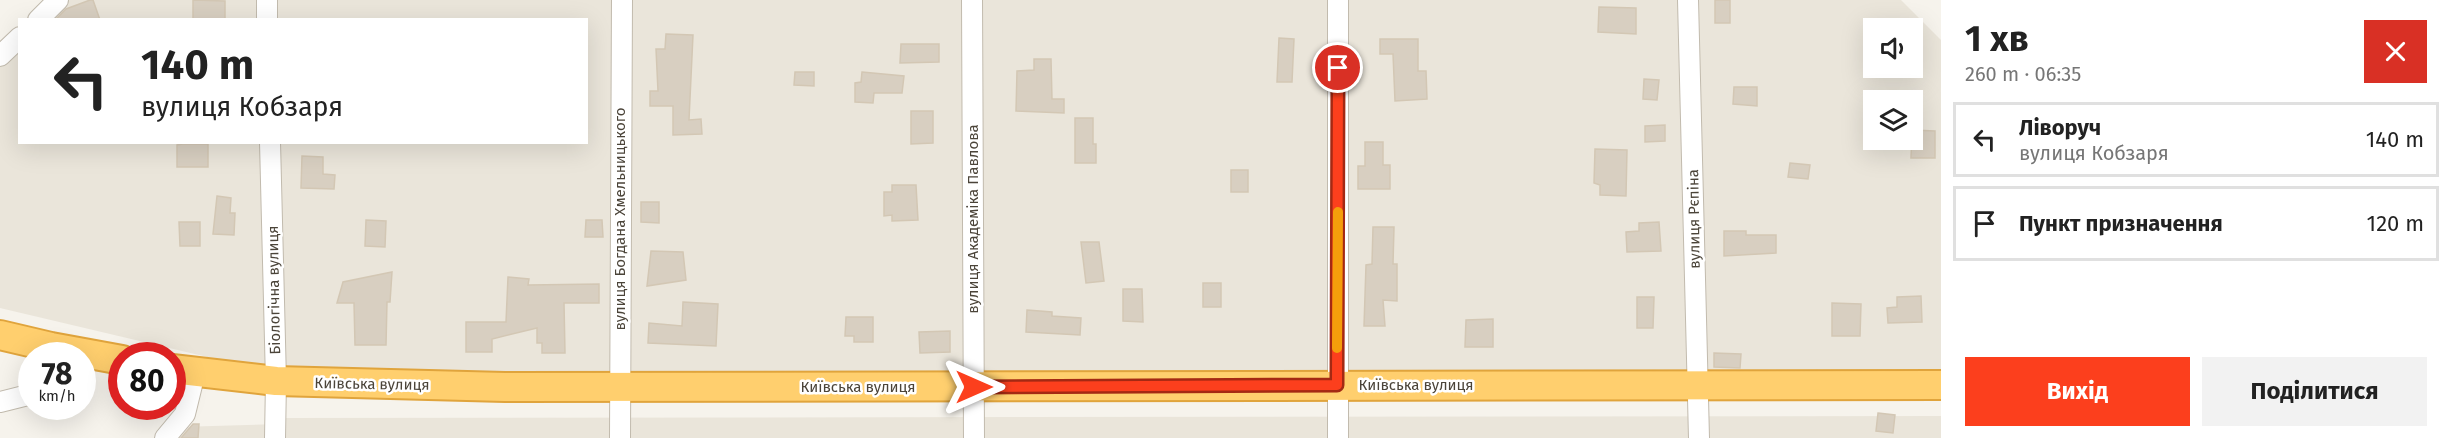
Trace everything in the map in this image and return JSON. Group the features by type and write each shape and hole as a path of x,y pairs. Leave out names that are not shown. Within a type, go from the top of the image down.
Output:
{"highway":[{"path":"0,335 24,342"},
{"name":"Київська вулиця","path":"186,371 276,381 505,387 619,385 974,387 1941,385"}],"street":[{"path":"40,18 58,0"},
{"path":"267,0 267,18"},
{"name":"вулиця Богдана Хмельницького","path":"620,438 622,0"},
{"name":"вулиця Академіка Павлова","path":"972,0 974,438"},
{"path":"1338,0 1338,438"},
{"name":"вулиця Рєпіна","path":"1688,0 1699,438"},
{"path":"0,56 18,40"},
{"name":"Біологічна вулиця","path":"270,144 276,381 275,438"},
{"path":"0,402 18,398"},
{"path":"165,438 180,420"}],"shaded area":[{"path":"56,0 1901,0 1919,18 1863,18 1863,78 1923,78 1923,22 1941,40 1941,373 271,372 186,352 186,342 144,342 0,308 0,50 18,30 18,144 588,144 588,18 32,18"},
{"path":"1941,416 1941,438 171,438 178,427 280,424 280,418"}],"building":[{"path":"93,0 99,18 57,18 66,9"},
{"path":"193,0 225,1 225,18 193,18"},
{"path":"1715,0 1730,0 1730,23 1715,23"},
{"path":"1599,7 1636,8 1636,34 1598,32"},
{"path":"666,34 693,35 689,120 701,119 702,134 673,135 673,106 650,106 650,91 658,91 656,49 665,49"},
{"path":"1279,38 1294,39 1292,82 1277,82"},
{"path":"1380,39 1418,39 1418,71 1426,71 1427,99 1395,101 1393,54 1380,54"},
{"path":"901,44 939,44 939,62 900,63"},
{"path":"1034,59 1051,59 1052,99 1064,99 1064,113 1016,111 1017,71 1034,70"},
{"path":"795,72 814,72 814,86 794,85"},
{"path":"862,72 904,76 902,93 874,93 873,103 855,102 855,83 861,82"},
{"path":"1644,79 1659,80 1657,100 1643,99"},
{"path":"1734,87 1757,87 1757,106 1733,104"},
{"path":"911,111 933,111 933,143 911,144"},
{"path":"1075,118 1093,118 1096,163 1075,163"},
{"path":"1665,125 1665,141 1645,142 1645,126"},
{"path":"1923,130 1935,131 1935,158 1911,158 1911,150 1923,150"},
{"path":"1365,142 1383,142 1383,165 1390,165 1390,189 1358,189 1358,166 1365,166"},
{"path":"208,144 208,167 177,167 177,145"},
{"path":"1595,149 1627,150 1626,196 1600,195 1600,185 1594,183"},
{"path":"302,156 323,157 323,174 335,175 334,189 301,188"},
{"path":"1790,163 1810,165 1808,179 1788,177"},
{"path":"1231,170 1248,170 1248,192 1231,192"},
{"path":"892,185 916,185 918,220 892,221 892,215 884,216 884,192 892,192"},
{"path":"217,196 231,198 230,213 235,213 234,235 213,234"},
{"path":"641,202 659,202 659,223 641,222"},
{"path":"366,220 386,221 385,247 365,246"},
{"path":"586,220 602,220 603,237 585,237"},
{"path":"179,222 200,222 200,246 180,246"},
{"path":"1659,222 1661,251 1627,252 1626,232 1639,231 1639,223"},
{"path":"1373,227 1394,227 1393,264 1397,264 1397,301 1383,300 1385,326 1364,326 1366,265 1372,264"},
{"path":"1724,231 1746,231 1746,235 1776,235 1776,253 1724,256"},
{"path":"1081,242 1099,242 1104,281 1086,283"},
{"path":"651,251 683,252 686,280 647,286"},
{"path":"392,272 390,302 387,302 386,345 355,345 354,303 337,303 343,282"},
{"path":"508,277 529,279 528,285 599,284 599,303 564,303 565,353 542,353 542,343 537,343 537,328 492,339 492,352 466,352 466,322 506,322"},
{"path":"1203,283 1221,283 1221,307 1203,307"},
{"path":"1123,289 1142,289 1143,322 1123,321"},
{"path":"1921,296 1922,322 1888,323 1887,308 1897,307 1897,297"},
{"path":"1637,297 1654,297 1653,328 1637,328"},
{"path":"683,302 718,304 716,346 648,343 649,323 682,326"},
{"path":"1832,303 1861,304 1860,336 1832,336"},
{"path":"1027,310 1052,312 1052,316 1081,318 1080,335 1026,332"},
{"path":"846,317 873,317 873,342 854,342 854,336 845,336"},
{"path":"1493,319 1493,347 1465,347 1466,320"},
{"path":"950,331 950,352 920,353 919,332"},
{"path":"1714,353 1741,354 1740,368 1714,367"},
{"path":"1878,413 1895,415 1893,433 1876,431"},
{"path":"193,424 199,424 198,438 181,438"}],"slow traffic":[{"path":"1337,348 1338,212"}],"route":[{"path":"974,387 1337,385 1338,68"}]}
